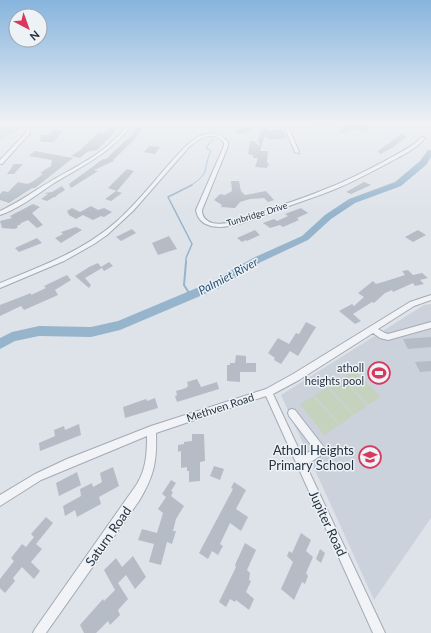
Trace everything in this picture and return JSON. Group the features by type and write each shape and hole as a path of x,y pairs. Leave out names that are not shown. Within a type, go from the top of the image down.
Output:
{"street":[{"path":"0,163 9,154"},
{"path":"0,213 19,204 98,154"},
{"name":"Tunbridge Drive","path":"0,286 41,269 80,249 118,224 182,154"},
{"name":"Tunbridge Drive","path":"223,154 199,210 202,220 217,226 250,218 333,188 400,154"},
{"name":"Methven Road","path":"0,501 52,470 150,430 268,392 296,377 412,304 431,297"},
{"path":"373,329 383,336 388,337 431,325"},
{"name":"Jupiter Road","path":"268,392 379,633"},
{"path":"292,413 320,448 317,453 300,463"},
{"name":"Saturn Road","path":"39,633 147,478 152,458 150,430"}],"shaded area":[{"name":"Atholl Heights Primary School","path":"431,304 431,518 374,600 281,395 424,305"}],"green space":[{"path":"354,370 381,397 368,405 342,378"},
{"path":"341,378 367,406 354,415 328,386"},
{"path":"327,387 353,415 340,425 314,395"},
{"path":"313,396 339,425 324,435 300,404"}],"building":[{"path":"32,154 49,154 73,158 35,188 32,188 9,203 0,200 0,194 3,191 8,192 18,182 27,184 32,182 43,174 40,173 51,166 52,160 29,156"},
{"path":"75,154 85,154 80,158 71,156"},
{"path":"112,154 120,154 113,160 114,161 94,170 98,171 71,188 69,184 103,159 106,159"},
{"path":"248,154 268,154 267,163 269,163 267,168 255,167 258,158 253,158 253,155"},
{"path":"14,164 23,164 14,174 7,174"},
{"path":"127,169 134,171 117,191 108,188"},
{"path":"231,181 239,181 241,191 245,195 266,191 274,200 268,202 264,198 250,199 240,202 235,208 221,207 222,205 214,200 220,194 225,195 232,191"},
{"path":"364,182 371,185 351,194 346,192"},
{"path":"62,186 65,190 56,197 47,201 41,199 48,194 44,193 52,192"},
{"path":"116,191 122,193 111,201 105,199"},
{"path":"33,204 40,207 32,213 43,225 37,228 28,220 21,223 14,229 2,228 0,221 12,218 10,216"},
{"path":"91,206 98,210 104,208 112,212 104,217 101,216 93,220 83,215 76,219 69,215 67,211 72,208 80,212"},
{"path":"301,208 308,213 297,218 299,220 283,227 280,225 270,228 263,223 274,219 277,221 288,216 285,214"},
{"path":"76,227 82,230 61,243 55,238 63,234 61,232"},
{"path":"132,229 136,233 121,241 116,237"},
{"path":"255,230 260,235 242,242 237,238"},
{"path":"418,230 426,235 413,242 405,237"},
{"path":"169,236 177,249 158,255 152,243"},
{"path":"37,238 42,243 19,252 15,248"},
{"path":"109,262 113,266 104,271 102,268 85,278 91,285 89,288 75,276 98,263 101,267"},
{"path":"408,270 413,275 422,273 428,278 420,280 424,284 415,286 413,283 393,292 392,290 385,293 374,303 372,302 353,314 361,321 355,324 339,311 352,304 354,306 364,297 358,293 373,281 376,284 383,282 405,275 402,271"},
{"path":"67,275 71,280 55,290 58,295 24,310 21,306 0,316 0,305 31,293 31,295 46,288 44,286"},
{"path":"306,322 316,327 298,356 290,351 281,364 274,360 275,358 268,353 278,338 289,344 296,333 299,334"},
{"path":"431,337 431,347 408,349 403,339"},
{"path":"236,355 246,356 246,363 256,363 256,372 240,372 240,382 227,381 227,365 230,365 230,363 235,363"},
{"path":"431,361 431,371 420,372 415,362"},
{"path":"197,379 201,387 217,382 219,389 177,402 175,396 177,395 176,391 186,388 188,386 187,382"},
{"path":"155,398 158,408 125,418 123,407 146,399 147,401"},
{"path":"79,424 81,435 40,451 39,443 55,436 54,430 64,426 65,430"},
{"path":"192,434 204,434 205,461 200,462 200,481 189,482 189,471 187,471 187,467 181,468 181,451 178,452 178,445 184,444 184,442 192,441"},
{"path":"214,466 224,469 220,480 210,476"},
{"path":"113,467 119,486 99,497 101,504 77,517 75,510 65,516 63,506 81,496 80,489 92,483 93,487 102,482 100,473"},
{"path":"77,472 81,485 59,496 56,483"},
{"path":"171,480 176,483 171,491 173,492 171,496 184,506 176,519 173,531 176,531 172,544 167,542 161,565 149,562 154,544 138,540 142,529 157,533 163,513 158,509 166,497 162,494"},
{"path":"234,482 246,490 236,509 248,517 241,531 230,523 220,544 223,546 218,555 212,551 208,559 199,553 233,489 231,488"},
{"path":"46,517 53,523 36,544 42,549 31,562 40,571 34,579 22,567 13,578 15,581 5,593 0,588 0,579 14,561 11,558 22,544 26,547 34,537 31,534"},
{"path":"301,533 311,540 306,551 313,557 306,573 308,576 305,584 302,582 294,600 281,589 293,562 287,556 289,551 292,553"},
{"path":"245,543 256,550 247,570 250,573 249,580 251,581 246,592 254,599 249,610 236,600 235,602 230,599 226,607 219,602 236,567 235,565"},
{"path":"320,549 325,553 321,563 316,559"},
{"path":"133,556 146,577 135,589 126,575 118,583 128,599 118,610 120,615 110,625 108,621 96,633 84,633 80,625 103,599 104,601 115,590 104,570 116,558 122,567"}],"waterway":[{"path":"190,186 204,174 210,154"},
{"name":"Palmiet River","path":"0,344 12,337 39,331 91,332 120,325 215,285 257,260 305,238 328,217 352,201 398,184 423,163 430,154"},
{"path":"186,262 186,258 192,244 168,197 190,186"},
{"path":"186,262 184,285 191,296"}],"place":[{"name":"atholl heights pool","path":"379,373"},
{"name":"Atholl Heights Primary School","path":"370,457"}]}
